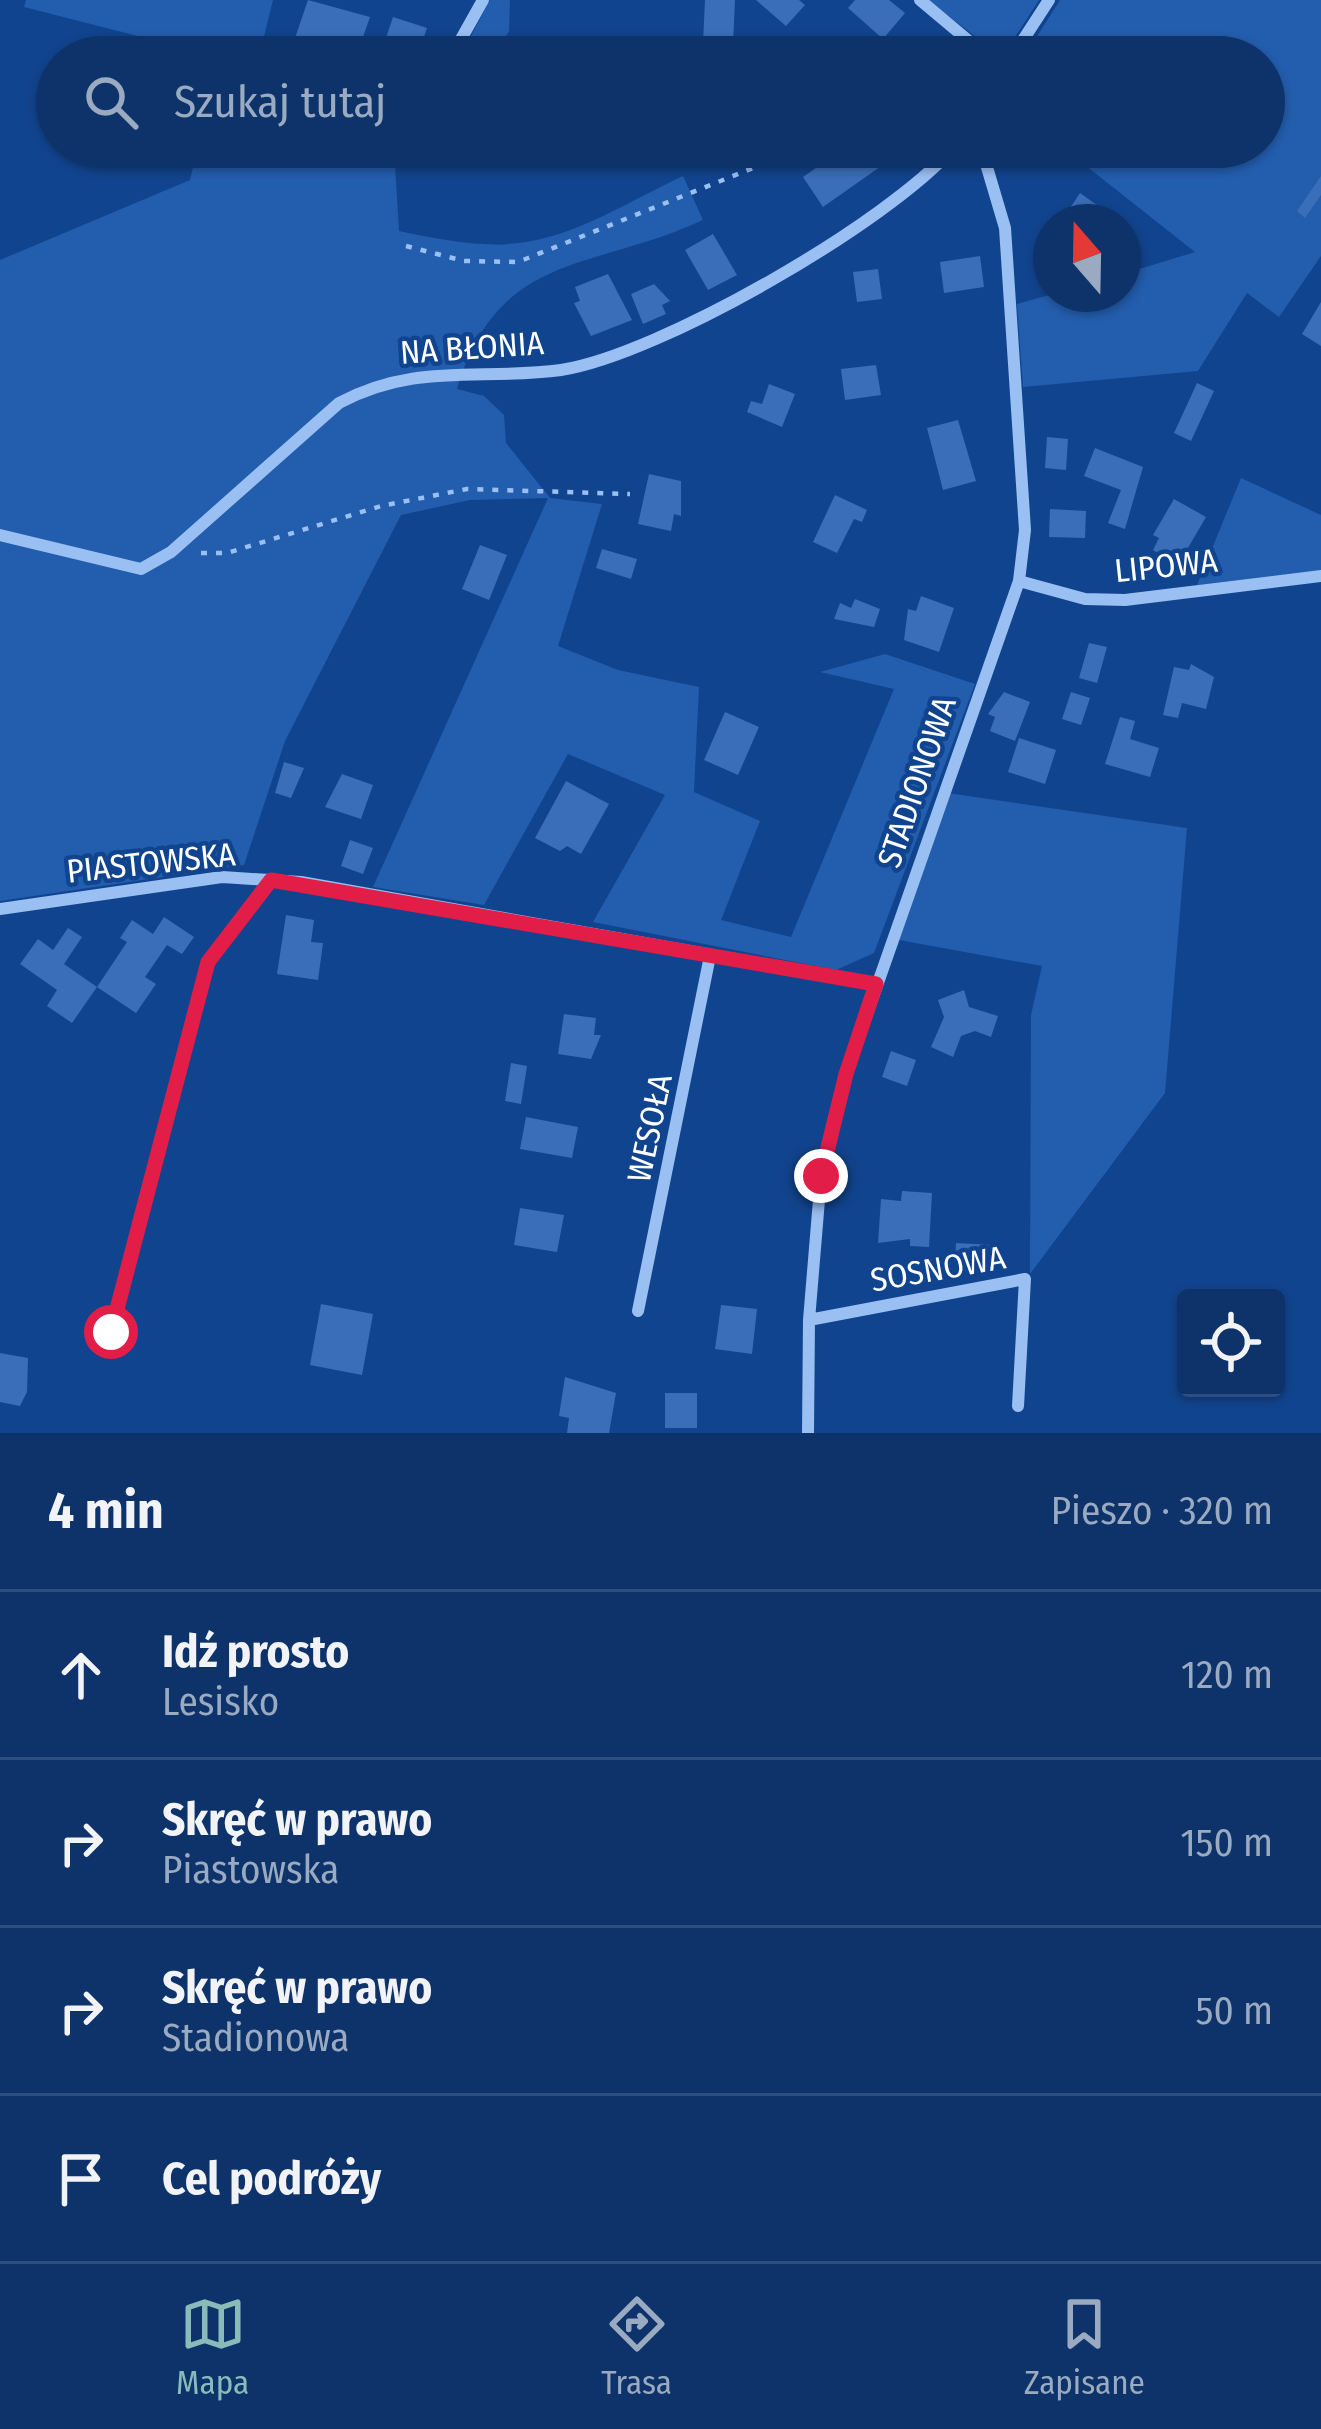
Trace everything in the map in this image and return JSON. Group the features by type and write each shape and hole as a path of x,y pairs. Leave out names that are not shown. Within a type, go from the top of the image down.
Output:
{"street":[{"path":"463,36 483,0"},
{"path":"920,0 963,36"},
{"path":"1026,36 1049,0"},
{"name":"NA BŁONIA","path":"0,535 141,569 172,552 338,403 369,387 398,377 507,375 598,363 805,262 927,168"},
{"name":"STADIONOWA","path":"808,1433 809,1320 821,1176 846,1074 1018,581 1025,530 1005,228 987,168"},
{"name":"LIPOWA","path":"1018,581 1084,599 1125,600 1321,576"},
{"name":"PIASTOWSKA","path":"0,909 222,877 271,880 876,984"},
{"path":"111,1332 208,962 271,880"},
{"name":"WESOŁA","path":"638,1311 710,956"},
{"name":"SOSNOWA","path":"809,1320 1024,1279 1018,1406"}],"path":[{"path":"406,246 464,261 518,262 753,168"},
{"path":"172,552 227,553 381,506 467,489 630,494"}],"shaded area":[{"path":"26,0 273,0 264,36 138,36 24,7"},
{"path":"490,0 510,0 506,36 471,36"},
{"path":"928,0 1039,0 1016,36 975,36"},
{"path":"1060,0 1321,0 1321,256 1279,317 1247,293 1198,371 1023,387 1017,304 1033,300 1033,312 1141,312 1141,268 1195,252 1141,209 1141,204 1134,204 1089,168 1285,168 1285,36 1037,36"},
{"path":"193,168 395,168 399,231 474,244 504,244 561,233 683,176 703,220 554,271 524,288 497,311 475,344 457,389 484,396 504,415 506,443 550,498 602,504 558,646 618,670 699,687 694,792 760,821 721,920 791,937 894,689 820,672 885,654 975,684 874,953 836,970 593,922 665,795 568,754 484,905 373,887 548,498 470,500 401,515 285,741 244,865 0,901 0,260 190,180"},
{"path":"1241,478 1321,515 1321,570 1197,585"},
{"path":"941,792 1187,828 1165,1093 1030,1274 1031,1015 1042,966 899,940"}],"building":[{"path":"308,0 370,17 363,36 296,36"},
{"path":"705,0 735,0 733,36 703,36"},
{"path":"756,0 799,0 805,5 786,26"},
{"path":"855,0 889,0 905,13 886,36 880,36 848,8"},
{"path":"393,17 427,28 424,36 387,36"},
{"path":"816,168 878,168 823,207 803,177"},
{"path":"1321,176 1321,195 1305,218 1297,211"},
{"path":"1080,193 1095,204 1073,204"},
{"path":"713,234 737,275 708,290 685,250"},
{"path":"980,256 984,287 944,293 940,262"},
{"path":"878,269 882,299 857,302 853,272"},
{"path":"608,274 632,320 591,336 574,303 580,301 575,287"},
{"path":"654,284 670,301 662,305 666,314 643,324 631,294"},
{"path":"1321,302 1321,346 1302,334"},
{"path":"876,365 881,395 845,400 841,369"},
{"path":"1197,383 1214,391 1191,441 1174,433"},
{"path":"769,384 795,394 782,427 747,412 751,401 762,404"},
{"path":"958,420 976,481 943,490 927,428"},
{"path":"1047,437 1068,439 1066,470 1045,468"},
{"path":"1095,448 1143,467 1125,529 1108,523 1121,490 1084,476"},
{"path":"649,474 681,481 681,516 674,514 671,531 638,524"},
{"path":"835,495 867,510 862,522 854,519 837,553 813,542"},
{"path":"1174,499 1206,517 1178,565 1153,550 1159,538 1153,535"},
{"path":"1050,509 1086,511 1085,538 1049,537"},
{"path":"480,545 507,555 489,600 462,589"},
{"path":"602,549 637,559 631,579 596,568"},
{"path":"921,596 954,608 939,652 904,640 908,609 916,611"},
{"path":"855,599 880,609 874,627 834,619 840,603 851,608"},
{"path":"1089,643 1107,647 1097,683 1079,678"},
{"path":"1191,664 1214,677 1206,709 1182,703 1178,718 1163,715 1174,667 1189,670"},
{"path":"1004,692 1030,702 1015,741 990,731 995,717 988,714"},
{"path":"1071,692 1090,698 1081,725 1062,719"},
{"path":"725,712 759,727 738,775 704,760"},
{"path":"1120,717 1135,721 1130,739 1159,748 1150,777 1105,764"},
{"path":"1019,738 1056,750 1045,784 1008,772"},
{"path":"284,762 304,768 291,798 275,793"},
{"path":"342,774 373,785 361,819 325,807"},
{"path":"566,781 609,804 581,854 567,846 560,851 535,838"},
{"path":"350,840 373,848 363,874 341,866"},
{"path":"286,915 314,920 311,942 323,943 318,980 277,974"},
{"path":"164,917 194,937 182,954 167,945 145,977 156,984 136,1013 97,987 127,942 120,938 132,920 153,934"},
{"path":"68,928 82,937 64,964 97,987 72,1023 47,1006 57,990 20,964 38,939 53,950"},
{"path":"964,990 969,1007 998,1016 991,1037 975,1031 961,1036 953,1057 931,1047 944,1017 938,1000"},
{"path":"564,1014 596,1018 594,1035 601,1035 591,1059 558,1054"},
{"path":"891,1051 916,1060 907,1086 882,1077"},
{"path":"511,1063 527,1066 521,1104 505,1101"},
{"path":"526,1117 578,1127 572,1158 520,1149"},
{"path":"902,1191 932,1193 929,1247 910,1246 910,1239 878,1243 881,1199 901,1201"},
{"path":"520,1208 564,1215 557,1252 514,1245"},
{"path":"956,1243 993,1245 992,1262 955,1261"},
{"path":"321,1304 373,1314 362,1375 310,1365"},
{"path":"721,1305 757,1309 752,1354 715,1349"},
{"path":"0,1353 28,1358 27,1392 20,1406 0,1402"},
{"path":"565,1377 616,1393 609,1433 567,1433 569,1418 559,1416"},
{"path":"665,1393 697,1393 697,1428 665,1428"}],"route":[{"path":"111,1332 136,1251 208,962 271,880 876,984 846,1074 821,1176"}]}
